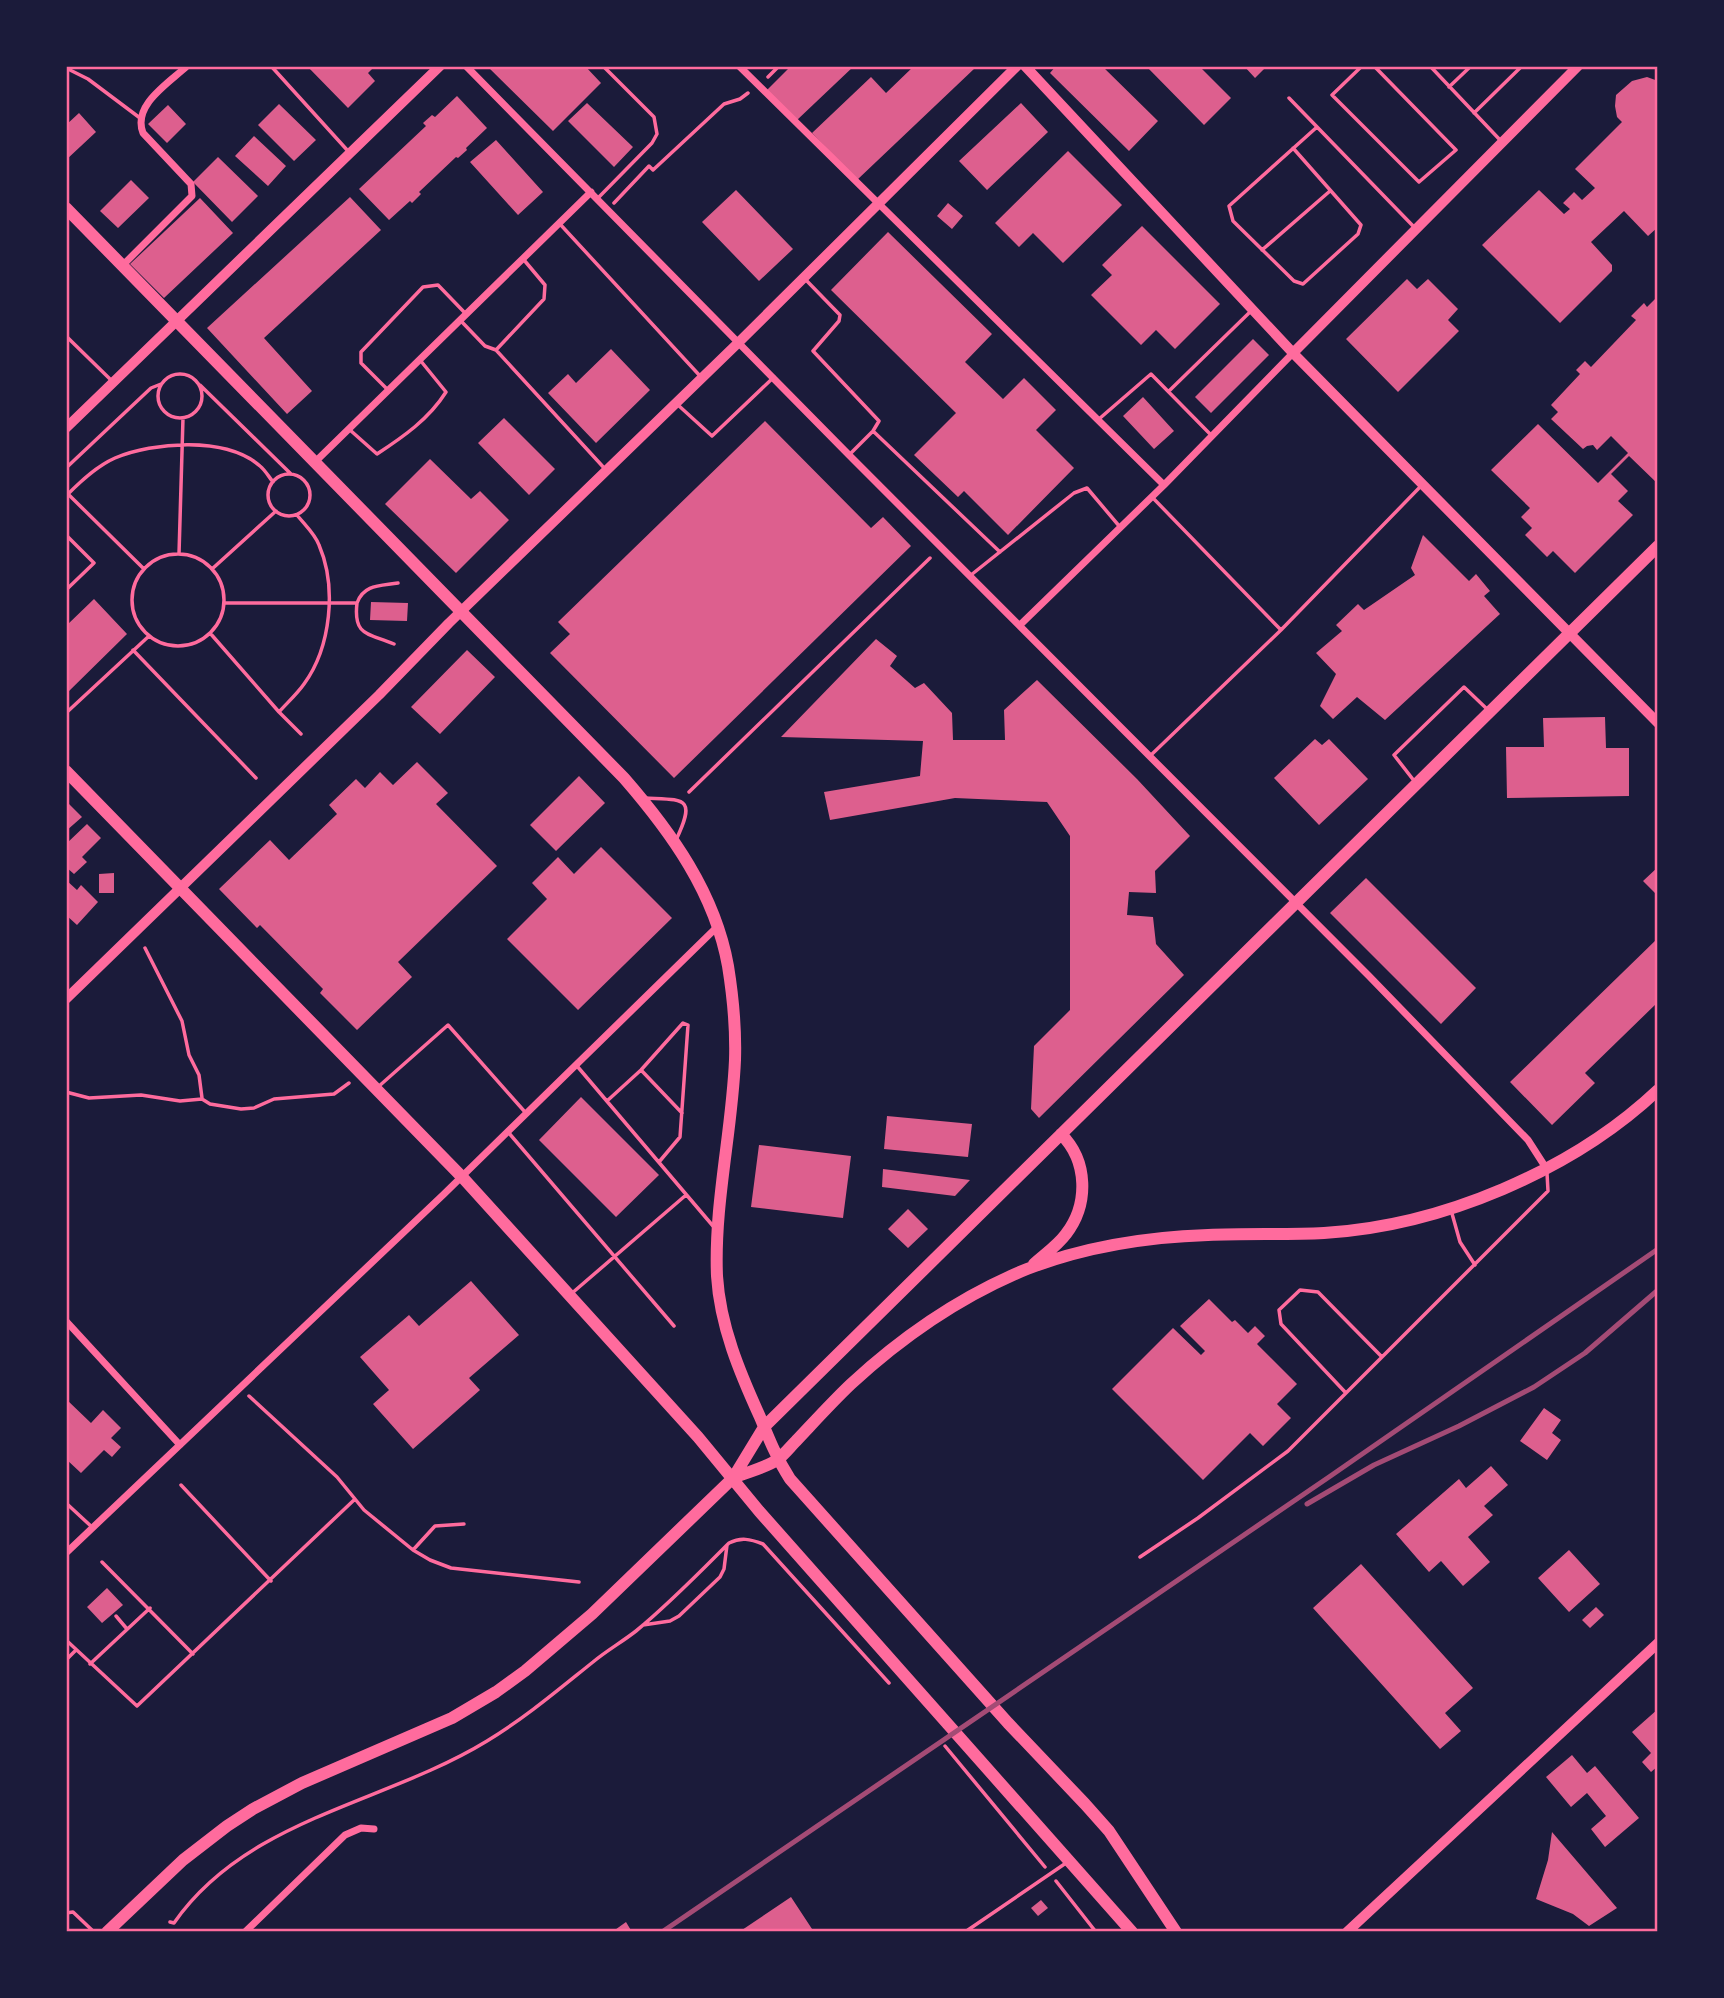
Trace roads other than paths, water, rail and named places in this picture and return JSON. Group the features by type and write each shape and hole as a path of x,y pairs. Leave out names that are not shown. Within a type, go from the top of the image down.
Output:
{"main road":[{"path":"66,208 641,798 675,842 694,873 717,927 728,963 735,1017 735,1062 718,1231 717,1277 723,1317 735,1358 778,1460 799,1489 1008,1723 1109,1831 1176,1931"},
{"path":"110,1931 183,1860 216,1833 253,1809 302,1783 452,1718 515,1678 592,1614 733,1478 764,1427 1657,546"},
{"path":"66,771 462,1177 733,1478 759,1511 1132,1931"},
{"path":"733,1478 778,1460 850,1385 904,1338 958,1303 1028,1269 1081,1252 1146,1239 1354,1230 1405,1221 1450,1209 1546,1168 1593,1140 1657,1090"},
{"path":"1028,1269 1065,1236 1080,1206 1081,1166 1072,1146 1060,1135"}],"street":[{"path":"122,265 192,196 191,184 143,133 141,118 152,99 187,66"},
{"path":"66,428 440,66"},
{"path":"466,66 1296,903 1528,1140 1546,1168"},
{"path":"739,66 1164,485"},
{"path":"66,999 676,404 1017,66"},
{"path":"1025,66 1293,353 1657,723"},
{"path":"1020,625 1164,485 1578,66"},
{"path":"314,463 591,192"},
{"path":"66,1553 462,1177 717,927"},
{"path":"66,1321 180,1445"},
{"path":"1347,1931 1657,1643"},
{"path":"245,1931 345,1835 361,1828 374,1829"}],"lane":[{"path":"271,66 350,153"},
{"path":"598,198 653,143 657,134 654,117 603,66"},
{"path":"1362,66 1332,95 1419,182 1456,150 1374,66"},
{"path":"1430,66 1503,143"},
{"path":"1449,87 1471,66"},
{"path":"1474,113 1522,66"},
{"path":"66,68 88,79 141,118"},
{"path":"1289,98 1416,229"},
{"path":"1293,148 1361,225 1359,234 1303,284 1294,281 1233,220 1229,206 1293,148 1317,127"},
{"path":"1262,250 1330,191"},
{"path":"559,223 702,378"},
{"path":"496,350 544,299 545,285 522,259"},
{"path":"804,277 840,315 839,321 813,351 878,421 873,431 849,455"},
{"path":"388,390 361,363 361,352 423,286 438,285 485,346 496,350 606,471"},
{"path":"1168,392 1252,310"},
{"path":"66,336 114,383"},
{"path":"349,429 377,454 410,433 446,392 420,360"},
{"path":"1098,419 1151,374 1212,436"},
{"path":"676,404 712,436 774,377"},
{"path":"873,431 1000,552"},
{"path":"1150,756 1281,630 1423,485"},
{"path":"971,575 1074,493 1087,488 1120,527"},
{"path":"1152,496 1281,630"},
{"path":"66,535 94,564 66,590"},
{"path":"1416,784 1394,755 1464,687 1489,712"},
{"path":"641,798 676,798 681,801 686,809 685,820 675,842"},
{"path":"607,1101 641,1070 683,1023 688,1025 680,1137 659,1162"},
{"path":"377,1089 448,1025 527,1113"},
{"path":"576,1065 718,1231"},
{"path":"641,1070 682,1113"},
{"path":"508,1132 674,1326"},
{"path":"1140,1557 1288,1451 1548,1191 1550,1183 1546,1168"},
{"path":"570,1295 686,1195"},
{"path":"1450,1209 1460,1242 1475,1265"},
{"path":"1346,1393 1281,1324 1279,1310 1300,1290 1318,1292 1382,1357"},
{"path":"66,1503 93,1528"},
{"path":"965,1931 1070,1860"},
{"path":"66,1913 74,1912 94,1931"}],"railway":[{"path":"662,1932 1658,1249"},
{"path":"1307,1504 1374,1465 1459,1426 1534,1387 1585,1353 1658,1290"}]}
